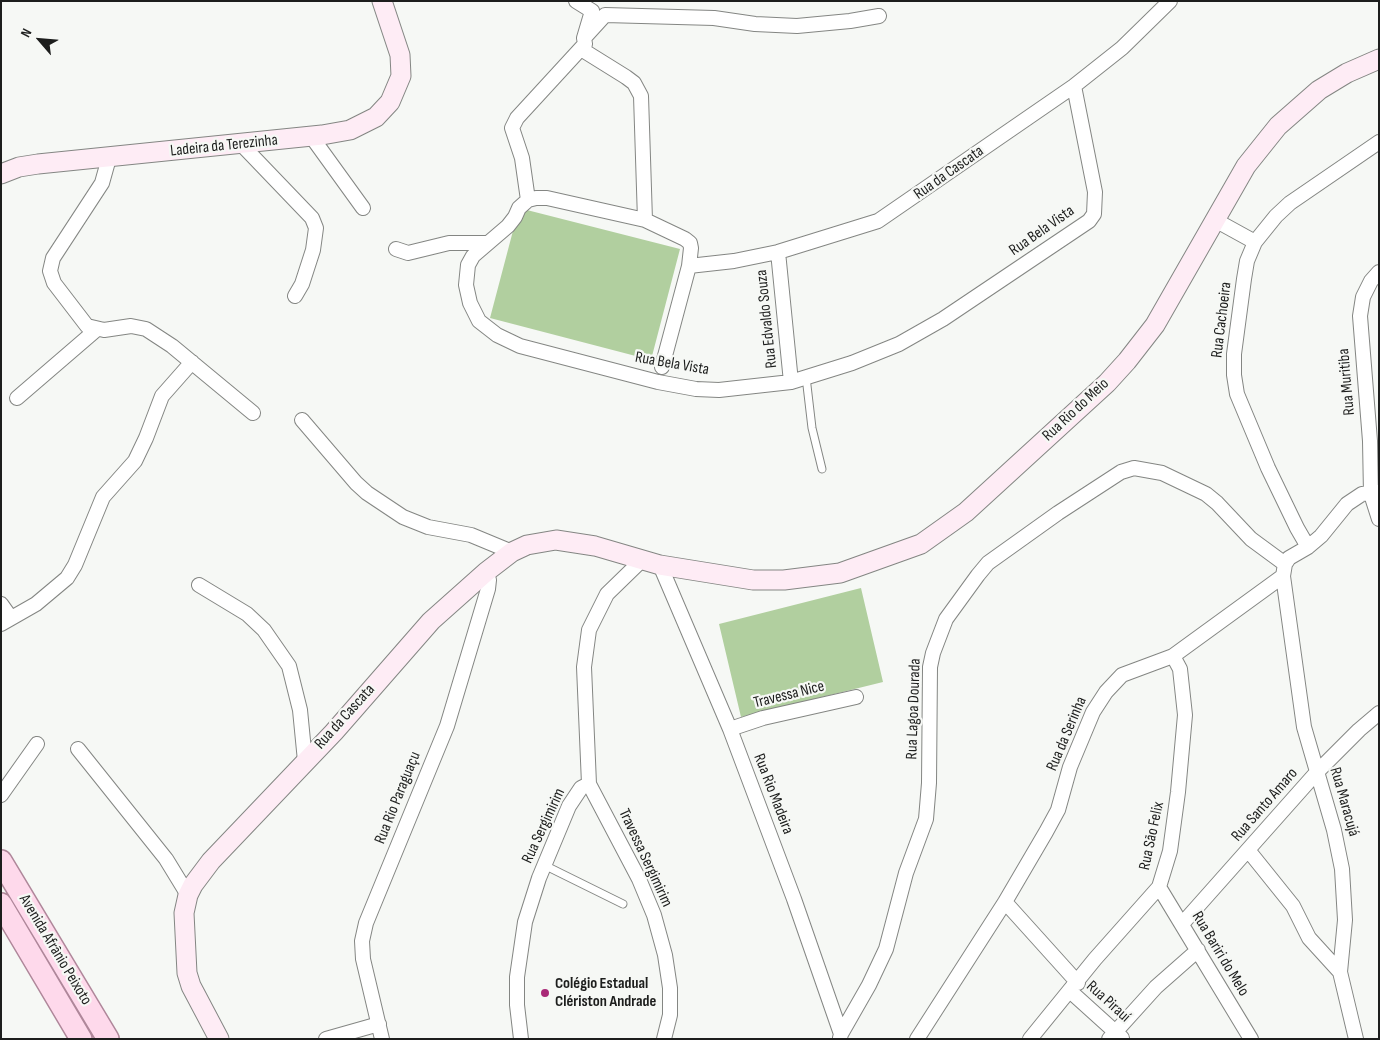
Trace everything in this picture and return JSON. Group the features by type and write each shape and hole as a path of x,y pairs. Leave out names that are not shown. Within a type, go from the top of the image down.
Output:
{"main road":[{"name":"Ladeira da Terezinha","path":"1,174 19,167 241,144 350,130 376,116 390,102 401,76 400,55 382,1"},
{"name":"Rua Rio do Meio","path":"660,565 753,580 784,580 840,572 921,544 966,512 1106,383 1127,361 1155,325 1246,166 1260,146 1298,107 1347,73 1379,59"},
{"name":"Rua da Cascata","path":"219,1039 191,986 187,973 184,923 188,895 212,861 334,732 431,621 486,572 512,552 527,544 556,540 595,546 660,565"},
{"name":"Avenida Afrânio Peixoto","path":"1,861 108,1039"},
{"name":"Avenida Afrânio Peixoto","path":"1,904 81,1039"}],"street":[{"path":"576,1 592,11 583,44"},
{"name":"Rua da Cascata","path":"689,266 734,261 778,252 878,221 1074,86 1122,48 1170,1"},
{"path":"662,367 689,266 690,243 645,220 547,198 528,200 522,158 512,128 514,123 583,44 605,15 714,18 755,24 797,26 850,22 879,16"},
{"path":"583,44 634,83 641,96 645,220"},
{"name":"Rua Bela Vista","path":"528,200 518,208 515,217 508,226 472,256 468,265 466,285 470,303 479,321 497,335 520,346 658,382 696,389 720,390 791,382 852,363 899,344 942,319 1089,220 1094,214 1094,192 1074,86"},
{"path":"311,136 363,208"},
{"name":"Rua Cachoeira","path":"1308,547 1297,528 1244,413 1234,375 1234,354 1247,261 1263,229 1290,203 1379,142"},
{"path":"241,144 312,218 316,228 313,250 302,284 295,296"},
{"path":"109,158 102,183 53,258 50,271 54,284 84,323 96,330 130,326 146,329 160,337 192,362 253,413"},
{"path":"1215,220 1255,242"},
{"path":"396,249 408,254 448,243 486,243"},
{"name":"Rua Edvaldo Souza","path":"778,252 791,382"},
{"name":"Rua Muritiba","path":"1379,272 1371,281 1363,297 1360,316 1370,441 1379,518"},
{"path":"17,398 96,330"},
{"path":"1,604 6,621 42,600 67,578 75,565 103,498 135,461 162,396 192,362"},
{"path":"302,420 356,483 367,493 403,517 428,527 471,535 512,552"},
{"name":"Rua Lagoa Dourada","path":"841,1036 886,949 906,873 926,819 929,792 930,667 938,636 957,602 983,569 1089,492 1121,472 1134,468 1162,473 1206,494 1284,570"},
{"name":"Rua da Serinha","path":"916,1039 1005,902 1058,810 1070,767 1093,712 1106,692 1122,675 1173,656 1284,570 1289,558 1308,547 1321,536 1354,497 1375,493"},
{"name":"Rua Sergimirim","path":"521,1039 517,1005 520,948 532,898 544,865 573,799 581,788 590,784 584,666 589,630 607,594 642,560"},
{"name":"Rua Rio Madeira","path":"660,565 730,729 841,1036"},
{"name":"Rua Maracujá","path":"1284,570 1300,708 1334,830 1342,869 1345,920 1340,972 1356,1039"},
{"name":"Rua Rio Paraguaçu","path":"382,1039 363,959 362,941 366,923 447,726 488,589 489,580 486,572"},
{"path":"199,585 247,614 264,630 289,666 300,710 305,761"},
{"name":"Rua São Felix","path":"1030,1039 1095,959 1159,887 1170,851 1185,715 1180,668 1173,656"},
{"name":"Travessa Nice","path":"730,729 763,718 856,697"},
{"name":"Rua Santo Amaro","path":"1182,924 1317,772 1358,730 1379,714"},
{"path":"1,795 37,744"},
{"path":"78,749 166,858 188,895"},
{"name":"Travessa Sergimirim","path":"590,784 639,879 654,915 665,955 670,988 670,1015 664,1039"},
{"path":"1248,850 1292,906 1312,942 1340,972"},
{"name":"Rua Bariri do Melo","path":"1159,887 1251,1039"},
{"name":"Rua Pirauí","path":"1005,902 1116,1037"},
{"path":"1116,1037 1156,987 1198,950"},
{"path":"326,1039 379,1024"}],"lane":[{"path":"806,377 812,428 822,469"},
{"path":"544,865 623,904"}],"green space":[{"path":"519,208 680,249 651,360 490,318"},
{"path":"861,588 883,682 741,717 719,624"}],"place":[{"name":"Colégio Estadual Clériston Andrade","path":"545,993"}]}
